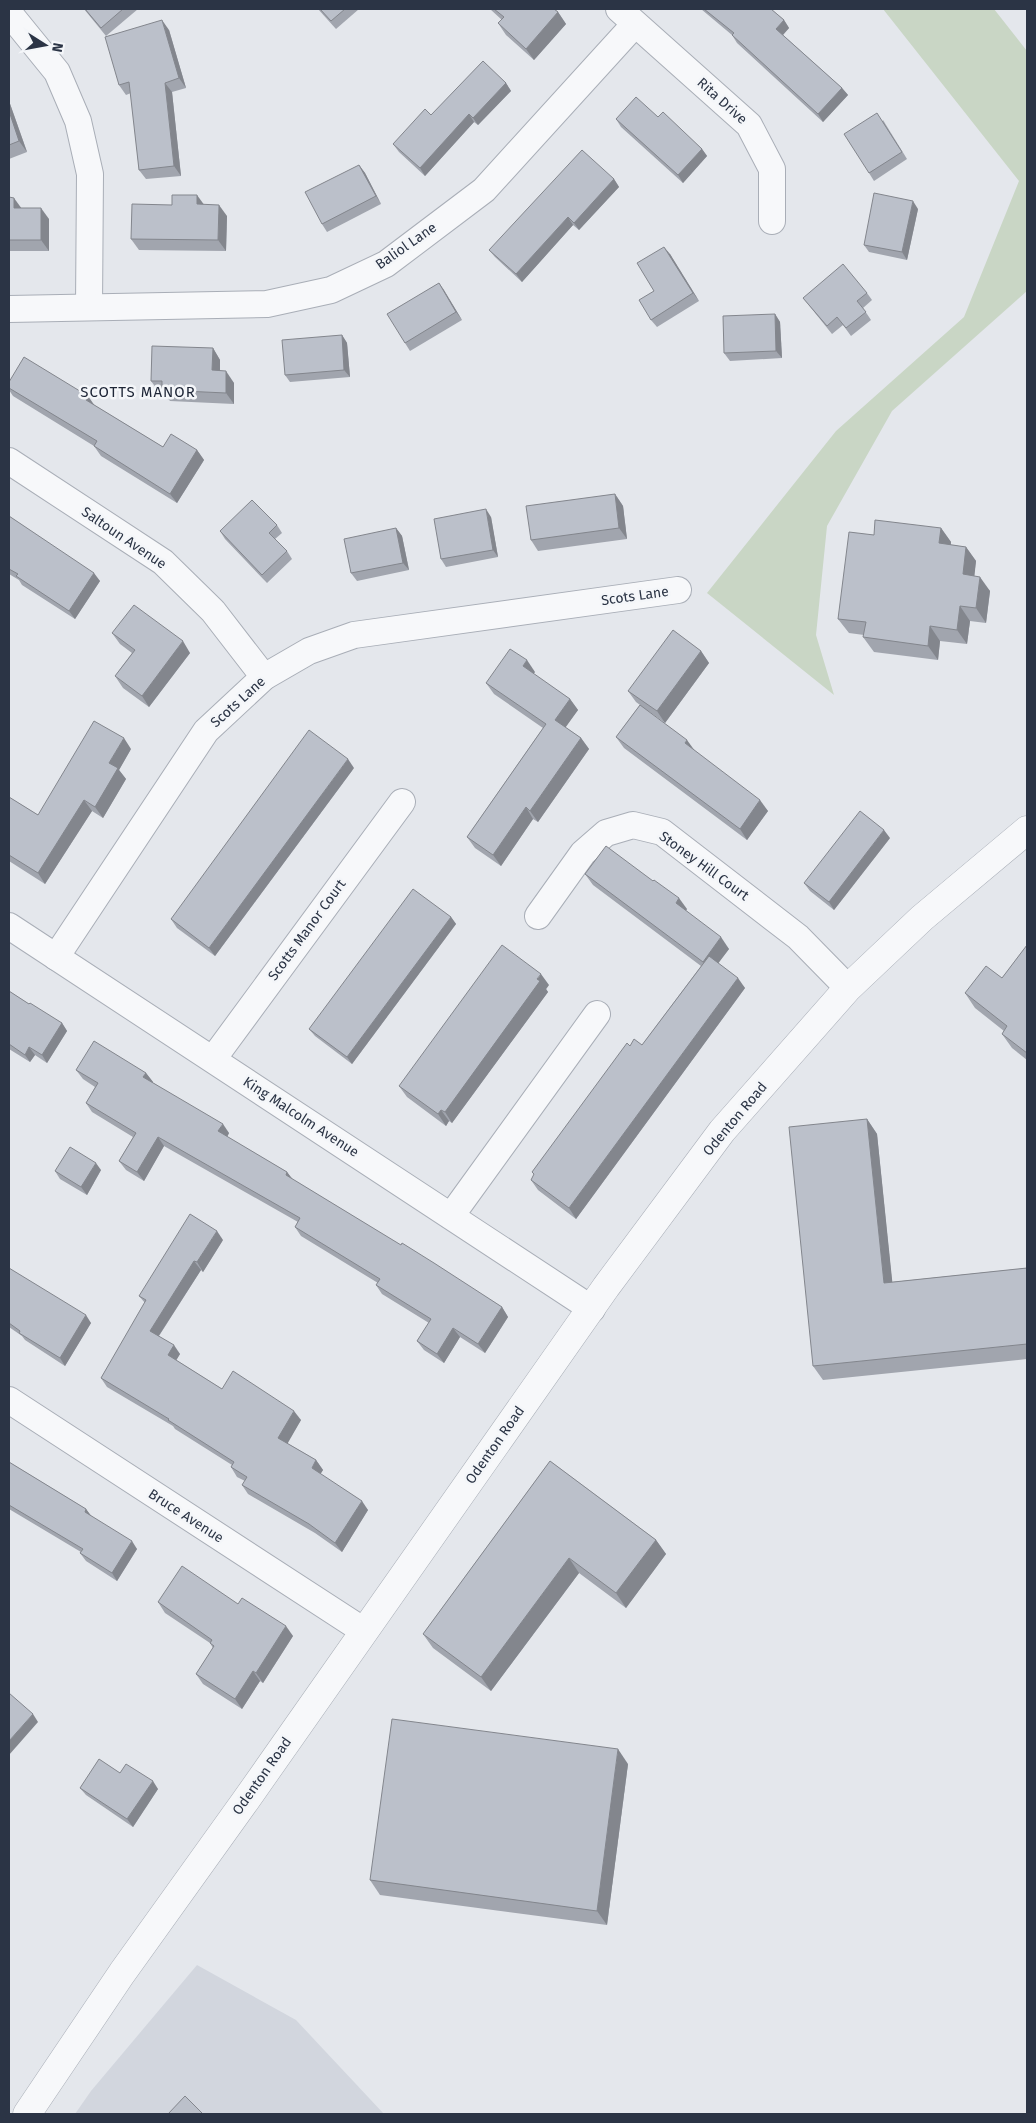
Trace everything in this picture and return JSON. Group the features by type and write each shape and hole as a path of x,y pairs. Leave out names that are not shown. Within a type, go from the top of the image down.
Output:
{"street":[{"path":"9,13 57,72 78,121 90,174 89,307"},
{"name":"Baliol Lane","path":"9,309 267,304 331,290 386,264 484,190 627,16"},
{"name":"Rita Drive","path":"627,16 749,125 772,169 772,221"},
{"name":"Saltoun Avenue","path":"9,461 163,562 213,611 264,677"},
{"name":"Scots Lane","path":"56,956 206,731 264,677 310,651 354,635 678,590"},
{"name":"Scotts Manor Court","path":"213,1059 402,802"},
{"name":"Stoney Hill Court","path":"538,916 584,853 606,833 632,825 662,832 798,937 848,988"},
{"name":"Odenton Road","path":"27,2114 122,1973 246,1800 606,1287 722,1131 848,988 922,918 1027,830"},
{"name":"King Malcolm Avenue","path":"9,926 592,1309"},
{"path":"451,1216 597,1014"},
{"name":"Bruce Avenue","path":"9,1400 364,1631"}],"shaded area":[{"path":"197,1965 296,2020 384,2114 75,2114 91,2091"}],"green space":[{"path":"883,9 994,9 1027,51 1027,291 892,411 827,526 816,635 834,695 707,593 836,431 964,317 1019,181"}],"building":[{"path":"85,9 123,9 101,28"},
{"path":"320,9 345,9 331,21"},
{"path":"494,9 554,9 558,12 526,49 498,23 504,17"},
{"path":"704,9 771,9 784,20 776,29 842,88 818,114 732,35 734,33"},
{"path":"162,20 179,78 165,83 174,166 139,170 129,82 119,85 105,37"},
{"path":"483,61 506,83 473,118 469,114 420,168 393,144 425,109 431,115"},
{"path":"636,97 658,117 663,112 702,149 678,175 616,119"},
{"path":"9,111 19,141 9,145"},
{"path":"877,113 902,152 869,173 844,134"},
{"path":"582,150 614,179 574,223 568,217 516,274 489,250"},
{"path":"359,165 376,196 322,224 305,192"},
{"path":"874,193 913,201 902,252 864,245"},
{"path":"172,195 197,195 197,204 219,205 218,240 131,239 132,204 172,205"},
{"path":"9,197 14,198 14,208 41,208 41,240 9,240"},
{"path":"664,247 693,293 651,320 639,300 654,291 637,263"},
{"path":"843,264 867,293 857,301 866,312 846,328 837,317 827,326 803,298"},
{"path":"439,283 456,312 405,343 387,314"},
{"path":"775,314 776,351 724,353 723,316"},
{"path":"342,335 344,370 285,375 282,340"},
{"path":"152,346 213,348 212,370 226,371 226,393 162,390 162,381 151,381"},
{"path":"24,357 88,396 86,400 163,447 171,434 197,450 170,494 94,446 97,441 9,388 9,382"},
{"path":"615,494 619,528 531,540 526,506"},
{"path":"252,500 277,525 269,533 287,551 262,575 220,531"},
{"path":"486,509 493,550 441,559 434,519"},
{"path":"9,516 94,573 69,611 16,576 18,574 9,569"},
{"path":"875,520 941,528 939,543 966,547 963,574 980,577 976,608 960,606 957,630 930,626 928,646 863,637 866,622 838,619 849,532 874,535"},
{"path":"396,528 403,563 351,573 344,539"},
{"path":"134,605 183,641 142,696 115,676 135,650 112,633"},
{"path":"673,630 701,651 657,711 628,691"},
{"path":"510,649 527,660 523,666 570,699 555,720 581,738 530,811 526,807 493,855 467,837 546,724 486,683"},
{"path":"640,705 687,740 685,743 760,800 740,829 616,737"},
{"path":"94,721 124,738 109,763 118,768 95,807 84,800 38,873 9,855 9,797 38,815"},
{"path":"309,730 348,759 209,948 171,919"},
{"path":"860,811 884,830 829,902 804,883"},
{"path":"606,846 679,898 676,903 721,937 703,962 585,874"},
{"path":"413,889 451,917 347,1057 309,1029"},
{"path":"502,945 541,974 537,979 540,981 445,1112 441,1110 438,1114 399,1086"},
{"path":"1027,945 1027,1053 1002,1034 1007,1026 965,993 986,966 1002,978"},
{"path":"709,956 738,978 569,1208 531,1180 534,1174 532,1172 627,1043 630,1046 634,1039 642,1045"},
{"path":"9,991 62,1023 42,1055 29,1047 25,1055 9,1044"},
{"path":"94,1041 146,1073 143,1077 223,1124 218,1131 287,1172 286,1175 401,1245 402,1243 502,1307 478,1344 453,1328 437,1354 417,1341 431,1319 376,1285 380,1279 295,1227 300,1218 158,1137 137,1172 119,1161 136,1133 86,1103 98,1083 76,1070"},
{"path":"867,1119 884,1283 1027,1268 1027,1344 813,1366 789,1127"},
{"path":"70,1147 96,1163 81,1187 55,1171"},
{"path":"190,1214 217,1231 197,1262 194,1261 150,1331 174,1345 168,1355 222,1389 233,1371 294,1411 278,1438 316,1460 312,1468 362,1501 335,1543 309,1524 242,1485 247,1477 231,1467 234,1462 169,1419 101,1378 146,1300 139,1296"},
{"path":"9,1268 86,1315 60,1358 19,1333 20,1331 9,1323"},
{"path":"550,1461 656,1540 616,1593 569,1558 481,1677 423,1634"},
{"path":"9,1462 86,1509 85,1512 132,1541 112,1573 80,1553 83,1549 9,1505"},
{"path":"182,1566 238,1604 242,1598 286,1626 256,1673 253,1671 235,1699 196,1674 214,1646 210,1643 212,1640 158,1602"},
{"path":"9,1693 33,1714 9,1741"},
{"path":"392,1719 618,1749 597,1911 370,1880"},
{"path":"99,1759 120,1773 126,1764 153,1781 127,1819 80,1788"},
{"path":"185,2096 203,2114 168,2114"}],"district":[{"name":"SCOTTS MANOR","path":"138,392"}]}
